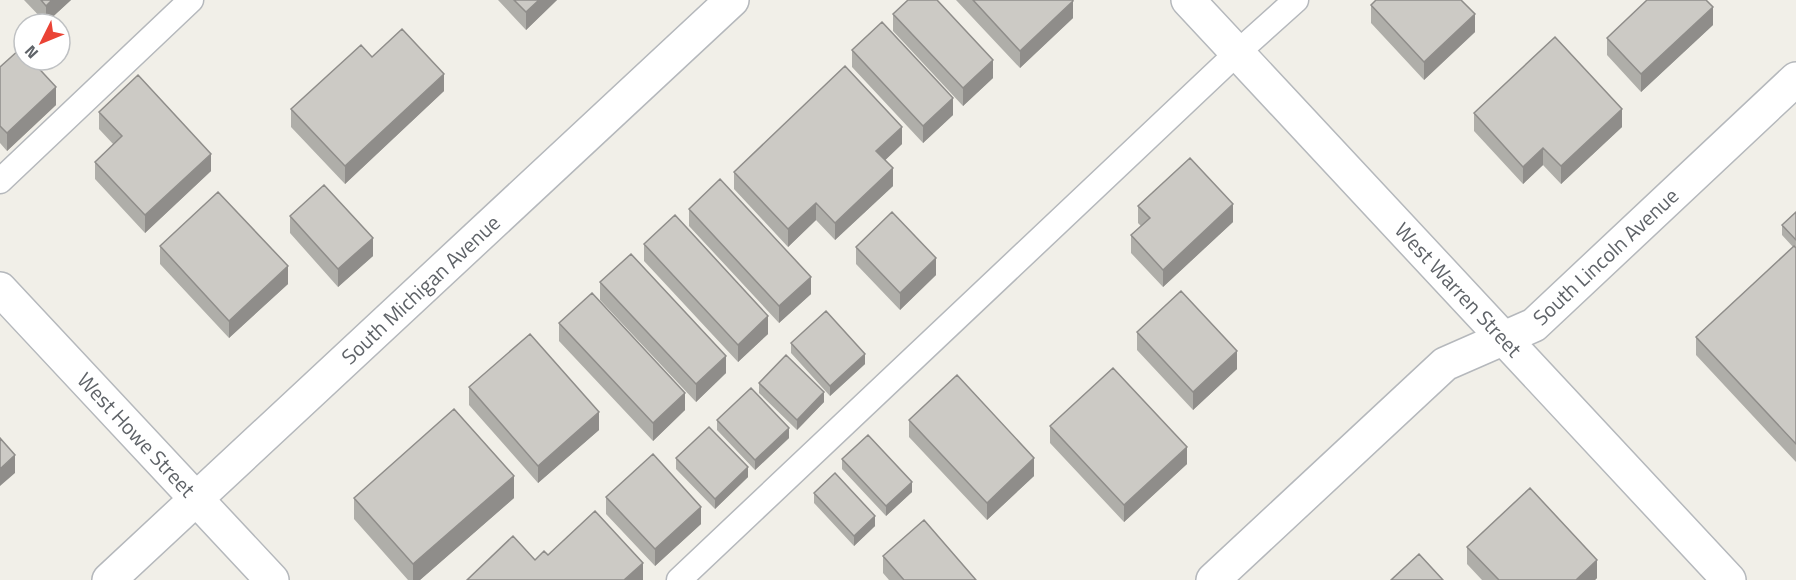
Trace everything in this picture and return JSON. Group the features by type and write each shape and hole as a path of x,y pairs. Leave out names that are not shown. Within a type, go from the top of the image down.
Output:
{"street":[{"name":"South Michigan Avenue","path":"109,580 732,0"},
{"name":"West Warren Street","path":"1188,0 1729,580"},
{"name":"South Lincoln Avenue","path":"1213,580 1445,364 1534,326 1796,79"},
{"name":"West Howe Street","path":"0,289 272,580"}],"lane":[{"path":"0,181 191,0"},
{"path":"679,580 1296,0"}],"building":[{"path":"41,0 52,0 46,6"},
{"path":"514,0 539,0 526,12"},
{"path":"908,0 937,0 993,60 963,88 893,14"},
{"path":"973,0 1073,0 1073,1 1020,51"},
{"path":"1376,0 1461,0 1475,14 1424,62 1371,5"},
{"path":"1647,0 1706,0 1713,7 1641,74 1607,38"},
{"path":"882,22 953,98 923,126 852,50"},
{"path":"402,29 444,74 345,166 291,109 361,45 372,57"},
{"path":"1555,37 1622,109 1561,166 1543,148 1523,167 1474,113"},
{"path":"12,56 12,72 42,72 56,87 7,133 0,126 0,67"},
{"path":"845,66 902,127 876,151 893,168 835,223 816,203 788,229 734,172"},
{"path":"138,75 211,154 145,215 95,162 122,136 99,112"},
{"path":"1190,158 1233,204 1163,270 1131,235 1150,218 1138,206"},
{"path":"720,179 811,277 779,306 689,209"},
{"path":"324,185 373,238 338,269 290,216"},
{"path":"218,192 288,266 229,321 160,246"},
{"path":"892,212 936,258 900,293 856,247"},
{"path":"1796,212 1796,240 1782,225"},
{"path":"675,215 768,316 738,345 644,244"},
{"path":"1794,246 1796,248 1796,444 1696,337"},
{"path":"631,254 726,356 696,384 600,282"},
{"path":"1181,291 1237,351 1193,392 1137,332"},
{"path":"592,293 685,393 653,423 559,323"},
{"path":"826,311 865,354 830,386 791,343"},
{"path":"530,334 599,412 538,466 469,387"},
{"path":"786,355 824,392 797,420 759,383"},
{"path":"1113,368 1187,447 1124,505 1050,426"},
{"path":"957,375 1034,458 987,503 909,420"},
{"path":"751,388 789,428 755,460 717,420"},
{"path":"454,409 514,476 413,564 354,498"},
{"path":"709,427 748,467 715,499 676,458"},
{"path":"868,435 912,482 886,506 842,459"},
{"path":"0,438 15,455 0,469"},
{"path":"653,454 701,507 655,549 606,497"},
{"path":"835,473 875,516 854,536 814,493"},
{"path":"1530,488 1597,560 1576,580 1499,580 1467,547"},
{"path":"595,511 643,563 624,580 467,580 513,536 535,560 544,551 548,555"},
{"path":"924,520 976,580 904,580 883,556"},
{"path":"1419,554 1443,580 1391,580"}]}
